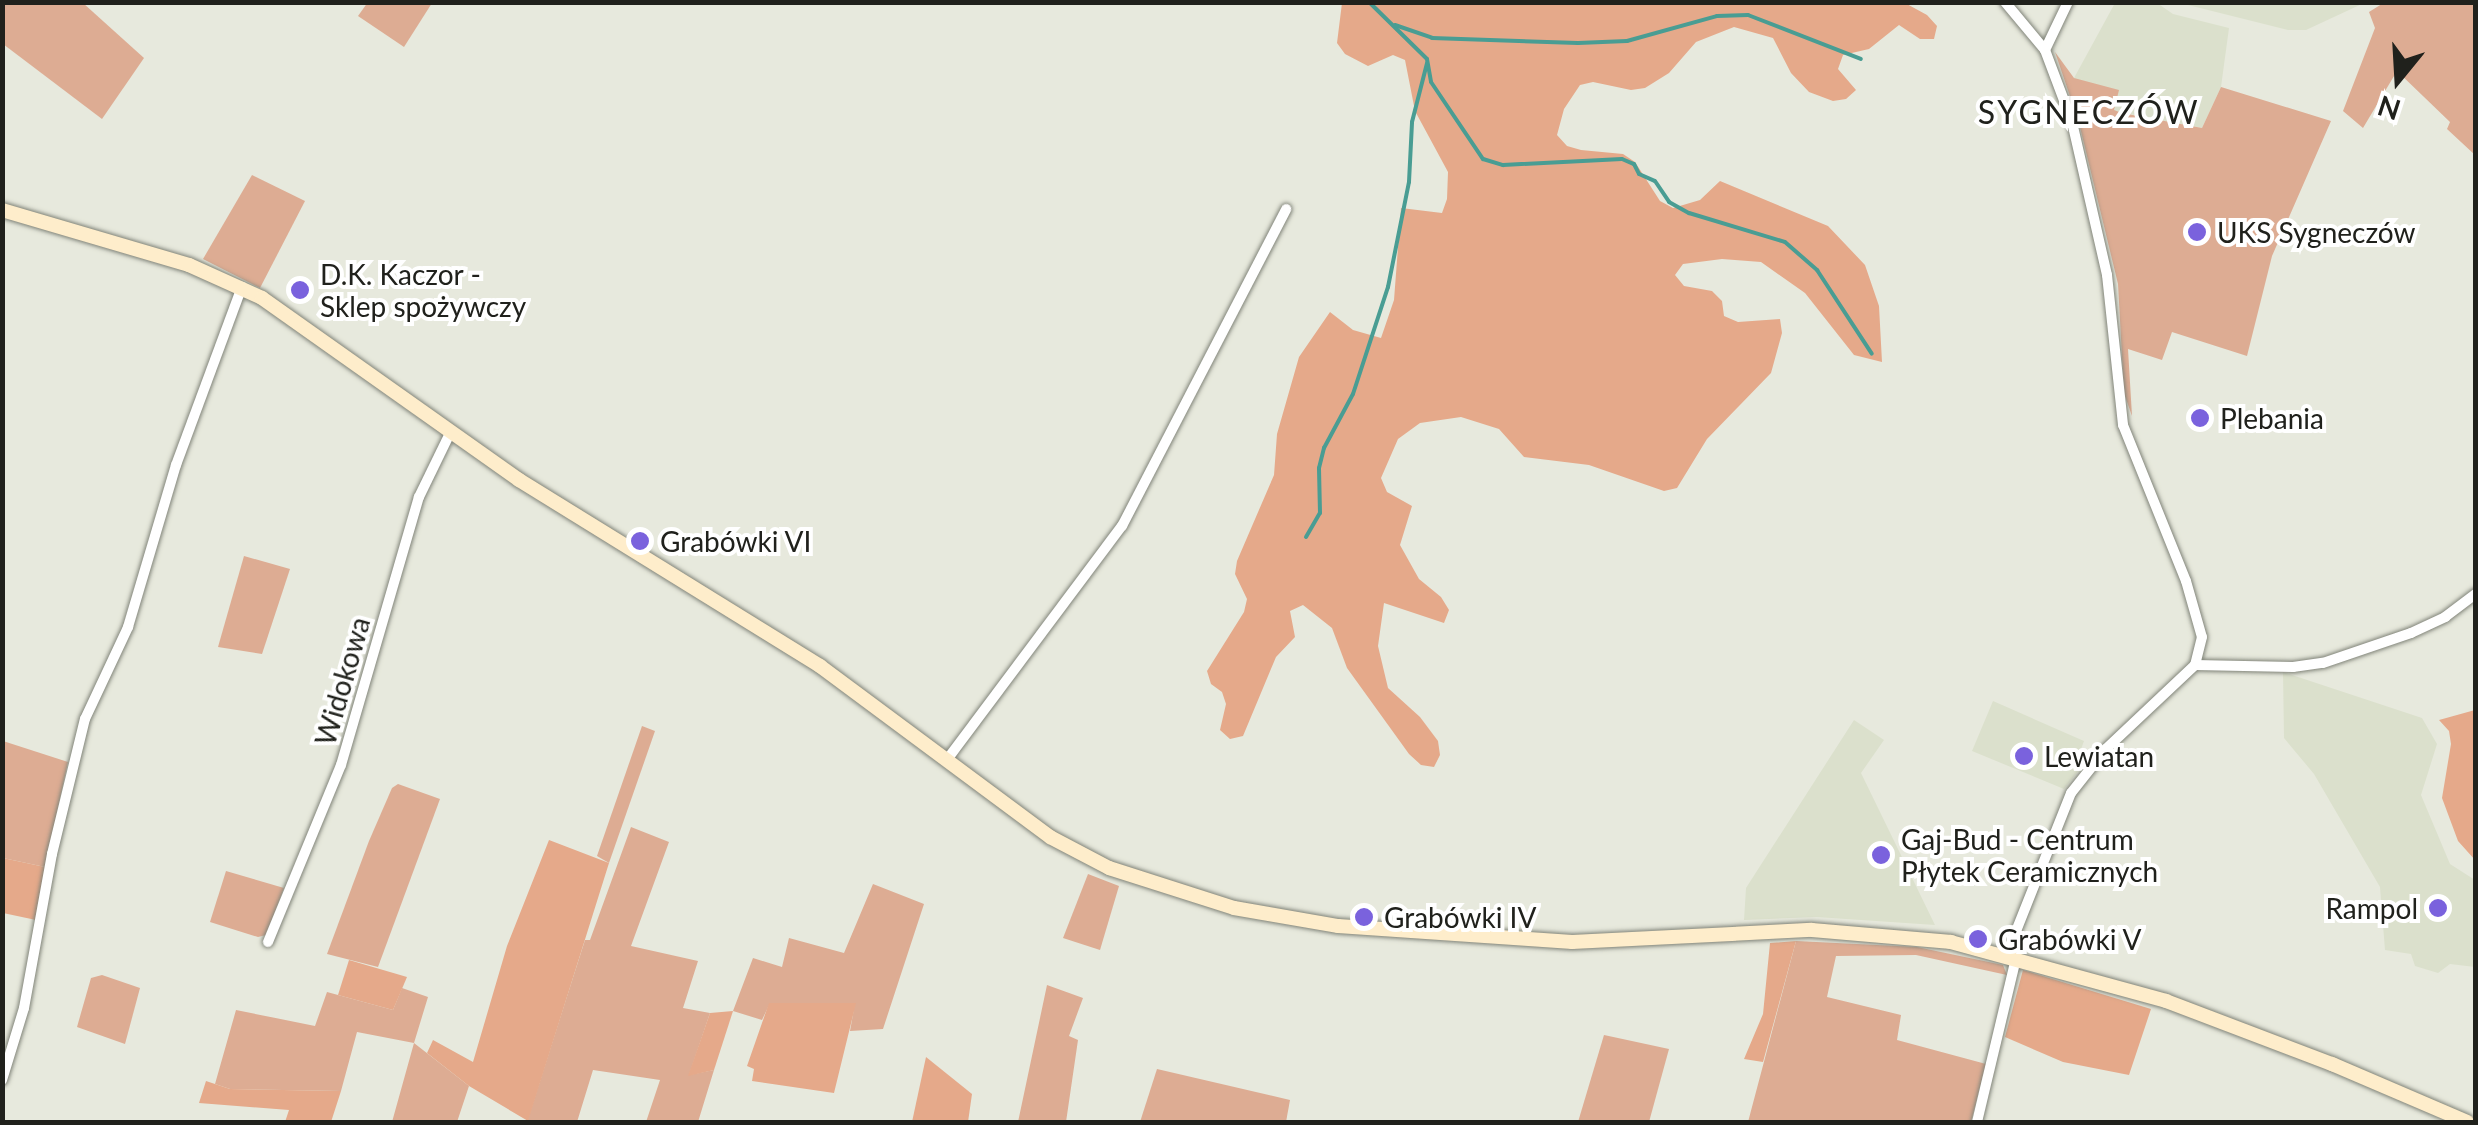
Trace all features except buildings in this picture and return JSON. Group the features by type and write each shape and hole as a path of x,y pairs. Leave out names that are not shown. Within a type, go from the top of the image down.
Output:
{"street":[{"path":"1977,1122 2011,957 2071,793 2106,749 2195,665 2201,648 2200,618 2128,448 2116,388 2101,239 2072,122 2044,50 2006,2"},
{"path":"2044,50 2068,2"},
{"path":"946,760 1122,526 1286,208"},
{"path":"2,210 162,256 242,287 338,348 519,480 820,666 1050,838 1102,866 1215,902 1300,921 1572,942 1845,930 1952,942 2122,986 2204,1014 2468,1122"},
{"path":"2,1080 24,1008 52,854 85,719 128,627 176,464 242,287"},
{"name":"Widokowa","path":"268,942 341,765 419,497 451,431"},
{"path":"2195,665 2293,667 2323,663 2428,625 2476,594"}],"shaded area":[{"path":"368,2 432,3 404,47 358,16"},
{"path":"2385,2 2475,3 2475,155 2447,129 2450,122 2397,71 2363,128 2343,111 2375,28 2369,12"},
{"path":"2,3 83,3 144,58 102,119 3,44"},
{"path":"1342,3 1905,3 1927,15 1937,26 1934,39 1920,39 1899,25 1869,49 1843,55 1838,69 1856,90 1846,99 1833,101 1809,92 1791,73 1773,38 1734,27 1696,42 1669,73 1645,88 1631,90 1593,82 1580,85 1564,109 1557,135 1567,146 1623,154 1635,162 1660,201 1673,208 1700,200 1720,181 1828,226 1865,265 1879,306 1882,362 1854,355 1805,293 1761,262 1722,259 1683,264 1675,275 1684,286 1712,291 1722,301 1724,316 1738,322 1780,319 1782,333 1771,373 1707,439 1677,488 1664,491 1589,465 1524,457 1499,429 1461,417 1420,423 1398,439 1381,478 1387,492 1412,506 1400,545 1419,579 1441,597 1449,610 1444,623 1384,603 1378,646 1388,688 1420,717 1438,741 1440,755 1434,767 1421,765 1409,754 1347,668 1332,628 1303,605 1290,611 1295,637 1276,657 1243,736 1230,739 1220,730 1226,704 1222,692 1211,684 1207,671 1244,612 1247,599 1235,574 1237,561 1274,475 1277,434 1299,357 1330,312 1353,330 1381,338 1394,300 1401,208 1442,213 1447,199 1448,172 1415,111 1405,60 1393,55 1368,66 1345,54 1337,43"},
{"path":"2115,3 2157,3 2173,14 2229,28 2221,87 2202,128 2114,111 2074,78"},
{"path":"2180,3 2364,3 2306,30 2288,30"},
{"name":"UKS Sygneczów","path":"2055,52 2074,78 2119,90 2114,110 2122,113 2202,128 2221,87 2331,121 2272,256 2247,356 2172,332 2162,360 2128,349 2132,416 2124,393 2118,284 2079,123"},
{"path":"252,175 305,201 260,288 203,259"},
{"path":"244,556 290,569 262,654 218,647"},
{"path":"2283,672 2422,718 2437,744 2421,795 2450,864 2475,880 2475,967 2450,964 2438,973 2415,966 2411,954 2385,950 2380,887 2314,774 2284,738"},
{"path":"1993,701 2084,741 2080,752 2090,756 2064,789 1972,751"},
{"path":"2475,710 2475,860 2458,841 2442,798 2451,744 2449,731 2439,720"},
{"path":"1854,720 1884,740 1861,773 1935,925 1817,917 1744,920 1746,888"},
{"path":"642,726 655,731 609,863 597,856"},
{"path":"3,741 68,762 45,867 3,858"},
{"path":"398,784 440,799 378,967 327,954 369,841 392,788"},
{"path":"631,827 669,842 631,946 698,961 683,1008 710,1013 689,1075 714,1070 698,1122 646,1122 660,1080 593,1070 577,1122 527,1122 585,940 590,940"},
{"path":"549,840 609,863 528,1121 469,1086 427,1053 433,1040 473,1062 507,946"},
{"path":"3,858 45,867 36,920 3,913"},
{"path":"226,871 284,888 266,935 258,937 210,922"},
{"path":"1088,874 1119,886 1100,950 1063,938"},
{"path":"873,884 924,904 883,1029 850,1031 855,1003 770,1003 762,1020 733,1011 753,958 782,967 789,938 844,953"},
{"path":"1796,941 1917,947 2003,965 2007,975 1916,955 1836,956 1827,997 1901,1015 1897,1040 1986,1064 1971,1122 1748,1122"},
{"path":"1796,941 1763,1062 1744,1059 1763,1014 1770,943"},
{"path":"349,960 407,977 393,1010 338,995"},
{"path":"2023,970 2151,1009 2129,1075 2063,1062 2005,1037"},
{"path":"102,975 140,988 125,1044 77,1027 91,978"},
{"path":"1047,985 1083,998 1069,1036 1078,1040 1066,1122 1018,1122"},
{"path":"402,988 428,997 414,1043 357,1032 341,1091 230,1089 215,1084 236,1010 315,1026 327,992 393,1010"},
{"path":"769,1003 856,1003 834,1093 752,1081 754,1069 747,1066"},
{"path":"733,1011 714,1070 688,1076 710,1013"},
{"path":"1604,1035 1669,1049 1649,1122 1578,1122"},
{"path":"414,1043 469,1086 457,1122 392,1122"},
{"path":"926,1057 972,1094 968,1122 912,1122"},
{"path":"1157,1069 1290,1100 1286,1122 1140,1122"},
{"path":"206,1081 230,1089 341,1091 331,1122 285,1122 289,1110 199,1103"}],"waterway":[{"path":"1369,2 1427,59 1431,82 1483,159 1503,165 1622,159 1634,164 1639,174 1655,181 1669,202 1689,213 1785,242 1817,270 1872,354"},
{"path":"1395,25 1432,38 1578,43 1627,41 1717,16 1748,15 1861,59"},
{"path":"1306,537 1320,513 1319,468 1324,448 1353,394 1388,287 1409,182 1412,122 1427,63"}],"place":[{"name":"UKS Sygneczów","path":"2197,232"},
{"name":"D.K. Kaczor - Sklep spożywczy","path":"300,290"},
{"name":"Plebania","path":"2200,418"},
{"name":"Grabówki VI","path":"640,541"},
{"name":"Lewiatan","path":"2024,756"},
{"name":"Gaj-Bud - Centrum Płytek Ceramicznych","path":"1881,855"},
{"name":"Rampol","path":"2438,908"},
{"name":"Grabówki IV","path":"1364,917"},
{"name":"Grabówki V","path":"1978,939"}],"district":[{"name":"SYGNECZÓW","path":"2089,112"}]}
